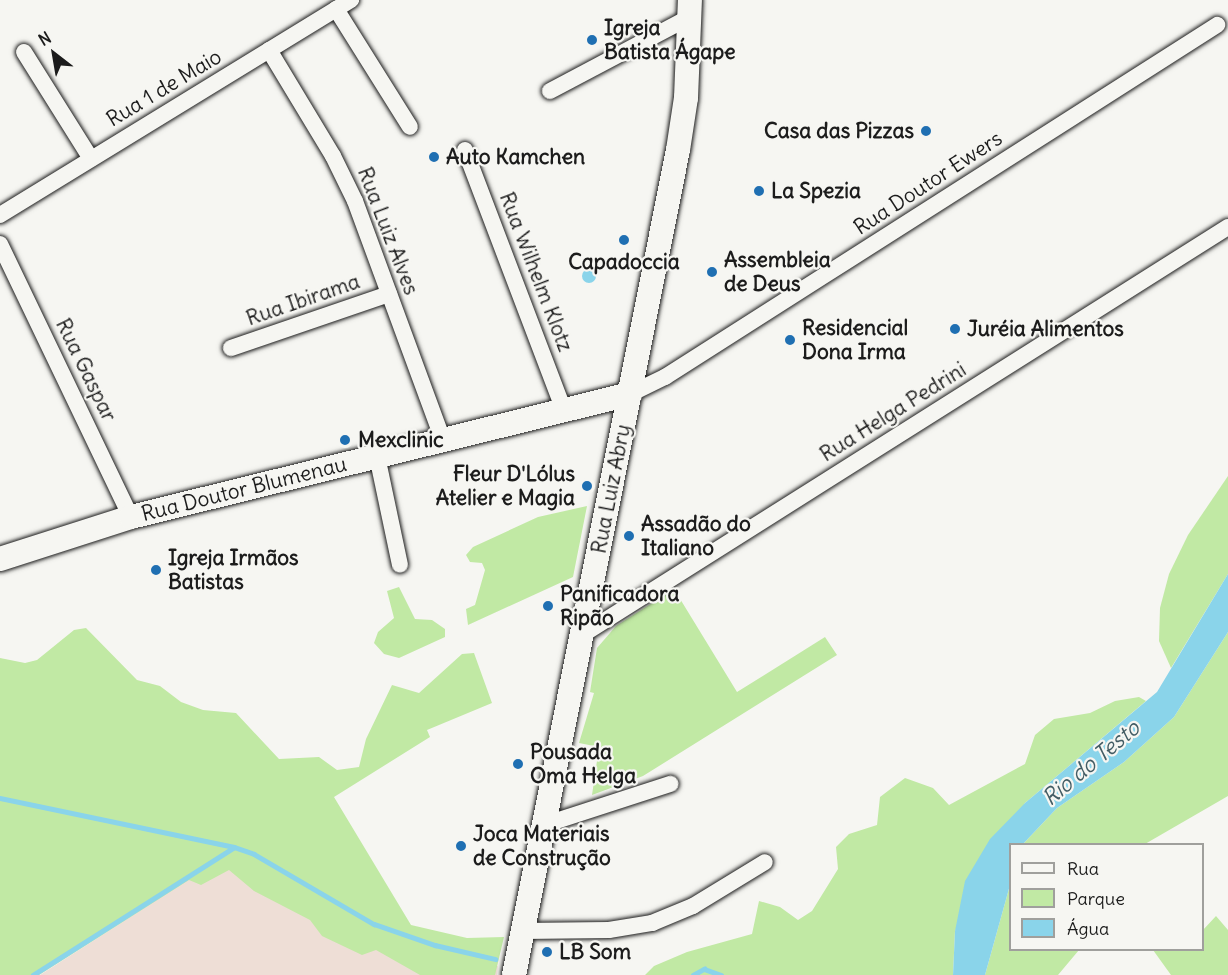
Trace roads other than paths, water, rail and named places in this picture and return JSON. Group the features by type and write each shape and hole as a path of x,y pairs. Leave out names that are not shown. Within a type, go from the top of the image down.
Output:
{"main road":[{"name":"Rua Luiz Abry","path":"514,975 682,126 690,8"},
{"name":"Rua Doutor Blumenau","path":"0,559 131,516 630,394"}],"street":[{"name":"Rua 1 de Maio","path":"0,214 351,0"},
{"path":"550,91 690,8"},
{"path":"336,9 410,127"},
{"name":"Rua Doutor Ewers","path":"630,394 665,377 1217,25"},
{"name":"Rua Luiz Alves","path":"269,50 345,178 443,440"},
{"path":"24,52 91,159"},
{"name":"Rua Wilhelm Klotz","path":"465,150 564,410"},
{"name":"Rua Helga Pedrini","path":"582,635 1228,227"},
{"name":"Rua Gaspar","path":"0,244 131,516"},
{"name":"Rua Ibirama","path":"231,348 389,294"},
{"path":"377,456 400,565"},
{"path":"544,825 670,784"},
{"path":"523,930 609,930 652,923 693,906 765,862"}],"water":[{"path":"589,269 594,271 596,276 594,281 589,283 584,281 582,276 584,271"},
{"name":"Rio do Testo","path":"1228,574 1228,632 1174,717 1124,762 1057,808 1024,843 1009,843 1009,889 985,975 953,975 955,931 965,881 990,839 1025,803 1157,692"}],"waterway":[{"path":"0,798 234,847 254,854 374,924 435,945 495,959"},
{"path":"33,975 233,848"},
{"path":"693,975 704,969 721,975"}],"place":[{"name":"Igreja Batista Ágape","path":"592,40"},
{"name":"Casa das Pizzas","path":"926,131"},
{"name":"Auto Kamchen","path":"434,157"},
{"name":"La Spezia","path":"759,191"},
{"name":"Capadoccia","path":"624,240"},
{"name":"Assembleia de Deus","path":"712,272"},
{"name":"Juréia Alimentos","path":"955,329"},
{"name":"Residencial Dona Irma","path":"790,340"},
{"name":"Mexclinic","path":"345,440"},
{"name":"Fleur D'Lólus Atelier e Magia","path":"587,486"},
{"name":"Assadão do Italiano","path":"629,536"},
{"name":"Igreja Irmãos Batistas","path":"156,570"},
{"name":"Panificadora Ripão","path":"548,606"},
{"name":"Pousada Oma Helga","path":"518,764"},
{"name":"Joca Materiais de Construção","path":"461,846"},
{"name":"LB Som","path":"547,952"}]}
